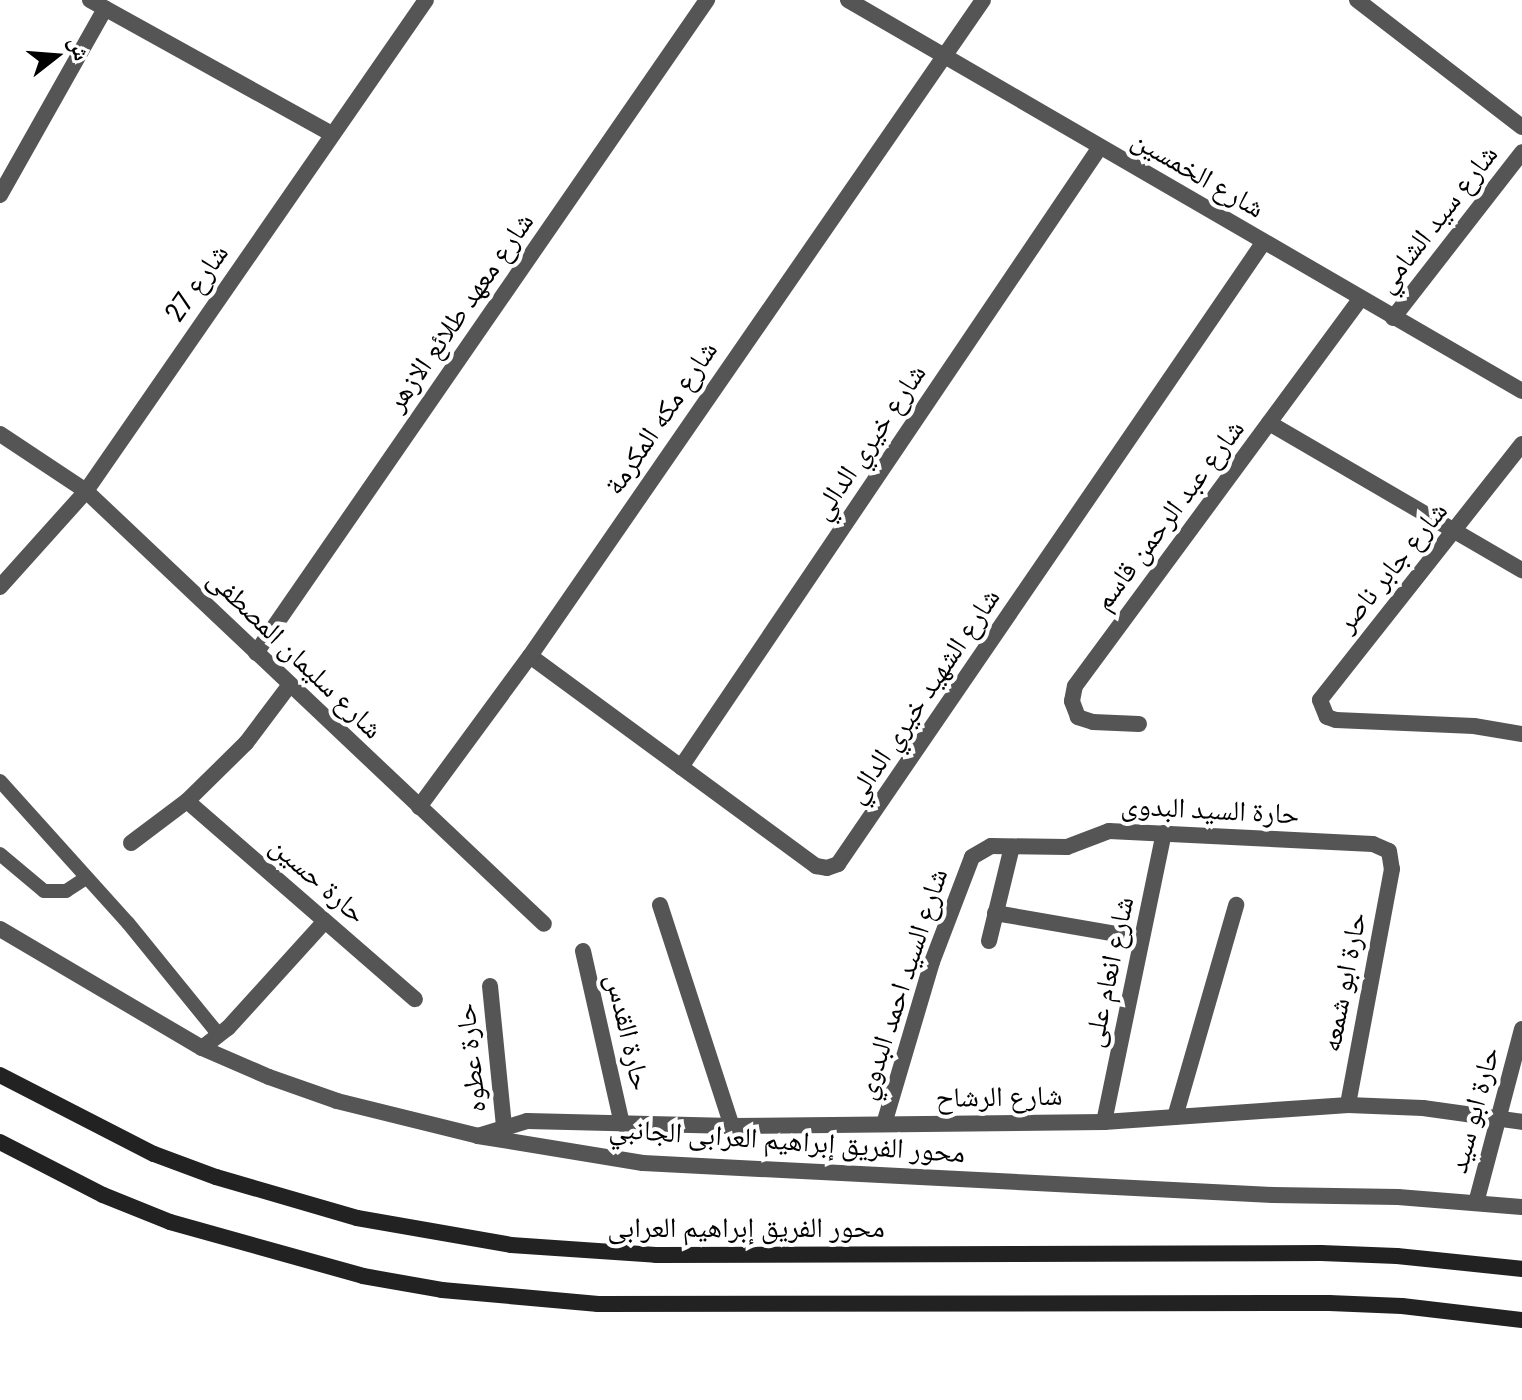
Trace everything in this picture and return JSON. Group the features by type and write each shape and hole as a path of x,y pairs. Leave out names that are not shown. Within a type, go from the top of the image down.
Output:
{"main road":[{"name":"محور الفريق إبراهيم العرابى","path":"0,1075 154,1154 216,1177 357,1218 511,1245 656,1255 1321,1253 1397,1256 1522,1269"},
{"path":"0,1142 103,1195 170,1222 363,1276 442,1290 636,1305 1329,1303 1402,1306 1522,1320"}],"street":[{"path":"90,0 332,134"},
{"name":"شارع 27","path":"0,587 86,491 426,0"},
{"name":"شارع معهد طلائع الازهر","path":"256,653 707,0"},
{"name":"شارع الخمسين","path":"848,0 1522,391"},
{"name":"شارع مكه المكرمة","path":"419,807 530,656 942,55 983,0"},
{"path":"1357,0 1522,127"},
{"path":"0,195 105,9"},
{"name":"شارع خيري الدالي","path":"681,767 1100,147"},
{"name":"شارع سيد الشامي","path":"1393,318 1522,152"},
{"name":"شارع الشهيد خيري الدالي","path":"530,656 816,866 827,868 838,864 1263,243"},
{"name":"شارع عبد الرحمن قاسم","path":"1139,724 1093,722 1078,717 1072,701 1075,686 1360,299"},
{"path":"1269,423 1522,570"},
{"name":"شارع سليمان المصطفى","path":"0,434 86,491 544,924"},
{"name":"شارع جابر ناصر","path":"1522,444 1324,692 1322,710 1327,717 1336,720 1474,726 1522,734"},
{"path":"131,843 187,801 246,743 289,686"},
{"name":"حارة حسين","path":"187,801 415,999"},
{"name":"حارة السيد البدوى","path":"1012,847 1067,847 1109,831 1373,844 1389,851 1392,869"},
{"name":"شارع انعام على","path":"1104,1122 1164,833"},
{"name":"شارع السيد احمد البدوي","path":"884,1124 932,962 972,857 991,846 1012,847"},
{"path":"989,941 1012,847"},
{"name":"حارة ابو شمعه","path":"1348,1105 1392,869"},
{"path":"660,905 732,1126"},
{"path":"1175,1117 1236,905"},
{"path":"995,913 1117,934"},
{"path":"202,1048 219,1035 325,921"},
{"name":"محور الفريق إبراهيم العرابى الجانبي","path":"0,929 202,1048 337,1101 478,1136 643,1163 1522,1207"},
{"name":"حارة القدس","path":"583,951 622,1124"},
{"name":"حارة عطوه","path":"490,986 504,1126"},
{"name":"حارة ابو سيد","path":"1476,1203 1522,1029"},
{"name":"شارع الرشاح","path":"478,1136 527,1121 732,1126 1104,1122 1348,1105 1423,1108 1522,1122"}],"lane":[{"path":"0,781 128,923 219,1035"},
{"path":"0,854 44,891 66,891 86,878"}]}
